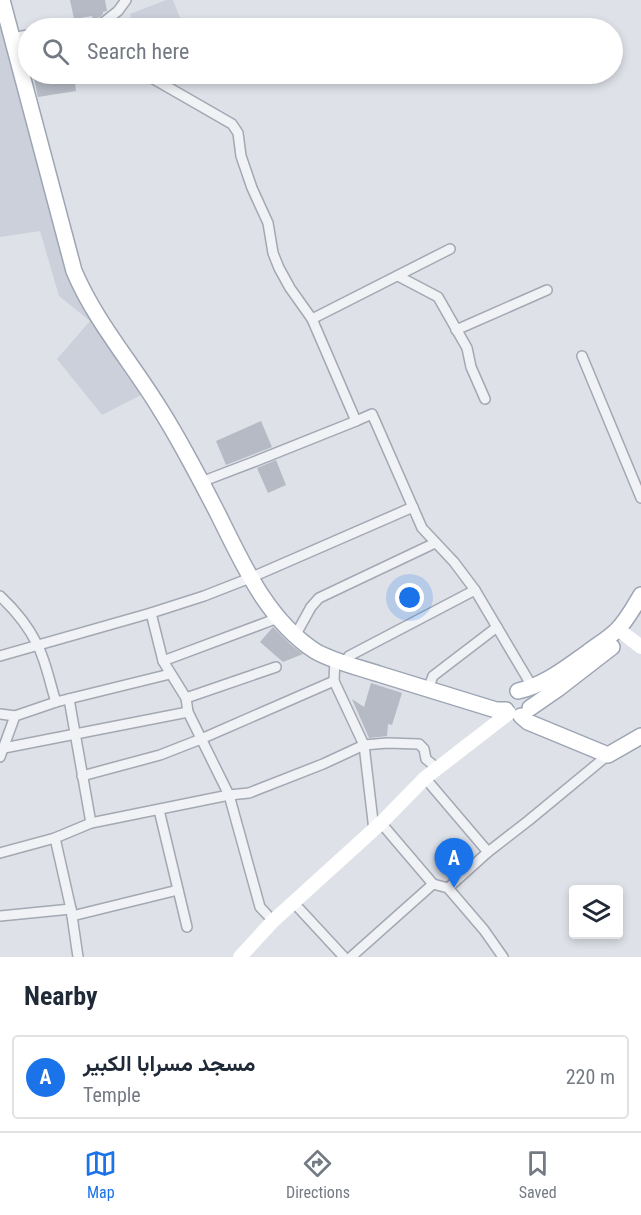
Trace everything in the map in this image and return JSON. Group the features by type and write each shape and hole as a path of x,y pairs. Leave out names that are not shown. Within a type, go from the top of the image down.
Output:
{"main road":[{"path":"2,0 18,64"},
{"path":"23,84 74,271 83,293 160,409 201,482 250,578 278,618 296,636 316,651 339,661 496,710 517,712 559,688 641,615"},
{"path":"641,595 628,616 622,633 548,680 510,694 505,706 517,712 528,722 608,754 641,736"},
{"path":"517,712 530,700 522,692 525,690"}],"street":[{"path":"110,18 126,0"},
{"path":"11,38 18,37"},
{"path":"162,84 232,124 238,133 241,156 268,223 273,253 279,268 312,319 356,421"},
{"path":"312,319 450,249"},
{"path":"398,276 438,297 467,348 471,367 485,399"},
{"path":"456,330 547,290"},
{"path":"582,356 641,498"},
{"path":"201,482 372,414 422,528 454,562 475,590 497,627 525,690"},
{"path":"0,656 204,596 413,507"},
{"path":"296,636 310,608 320,598 435,543"},
{"path":"475,590 339,661 333,681 364,745 377,826 433,884 448,888 484,930 503,957"},
{"path":"0,596 11,606 38,645 56,702"},
{"path":"151,613 163,661 186,698 188,712 229,795 260,907 273,921"},
{"path":"163,661 278,618"},
{"path":"428,689 433,676 497,627"},
{"path":"622,633 641,647"},
{"path":"186,698 276,667"},
{"path":"0,714 15,716 56,702 170,674"},
{"path":"82,776 160,755 333,681"},
{"path":"69,699 91,823"},
{"path":"2,753 75,735 188,712"},
{"path":"240,957 273,921 377,826 425,778 517,712"},
{"path":"2,753 15,716"},
{"path":"0,853 55,838 91,823 249,793 364,745 419,744 424,749 426,759 438,769"},
{"path":"448,888 488,852 608,754"},
{"path":"425,778 488,852"},
{"path":"159,810 187,927"},
{"path":"55,838 72,913 78,957"},
{"path":"351,957 433,884"},
{"path":"0,916 72,913 178,890"},
{"path":"294,903 344,957"}],"shaded area":[{"path":"166,0 173,0 180,18 131,18 130,14"},
{"path":"0,13 72,283 143,394 102,415 57,359 90,321 59,296 40,231 0,237"}],"building":[{"path":"70,0 105,0 107,11 103,12 100,17 74,18"},
{"path":"35,84 75,84 76,91 38,97"},
{"path":"261,421 272,447 226,465 216,441"},
{"path":"276,460 286,485 268,493 257,468"},
{"path":"273,627 303,654 283,662 260,642"},
{"path":"371,683 402,693 392,725 388,724 387,736 369,738 352,699 364,707"}],"place":[{"name":"مسجد مسرابا الكبير","path":"454,888"}]}
